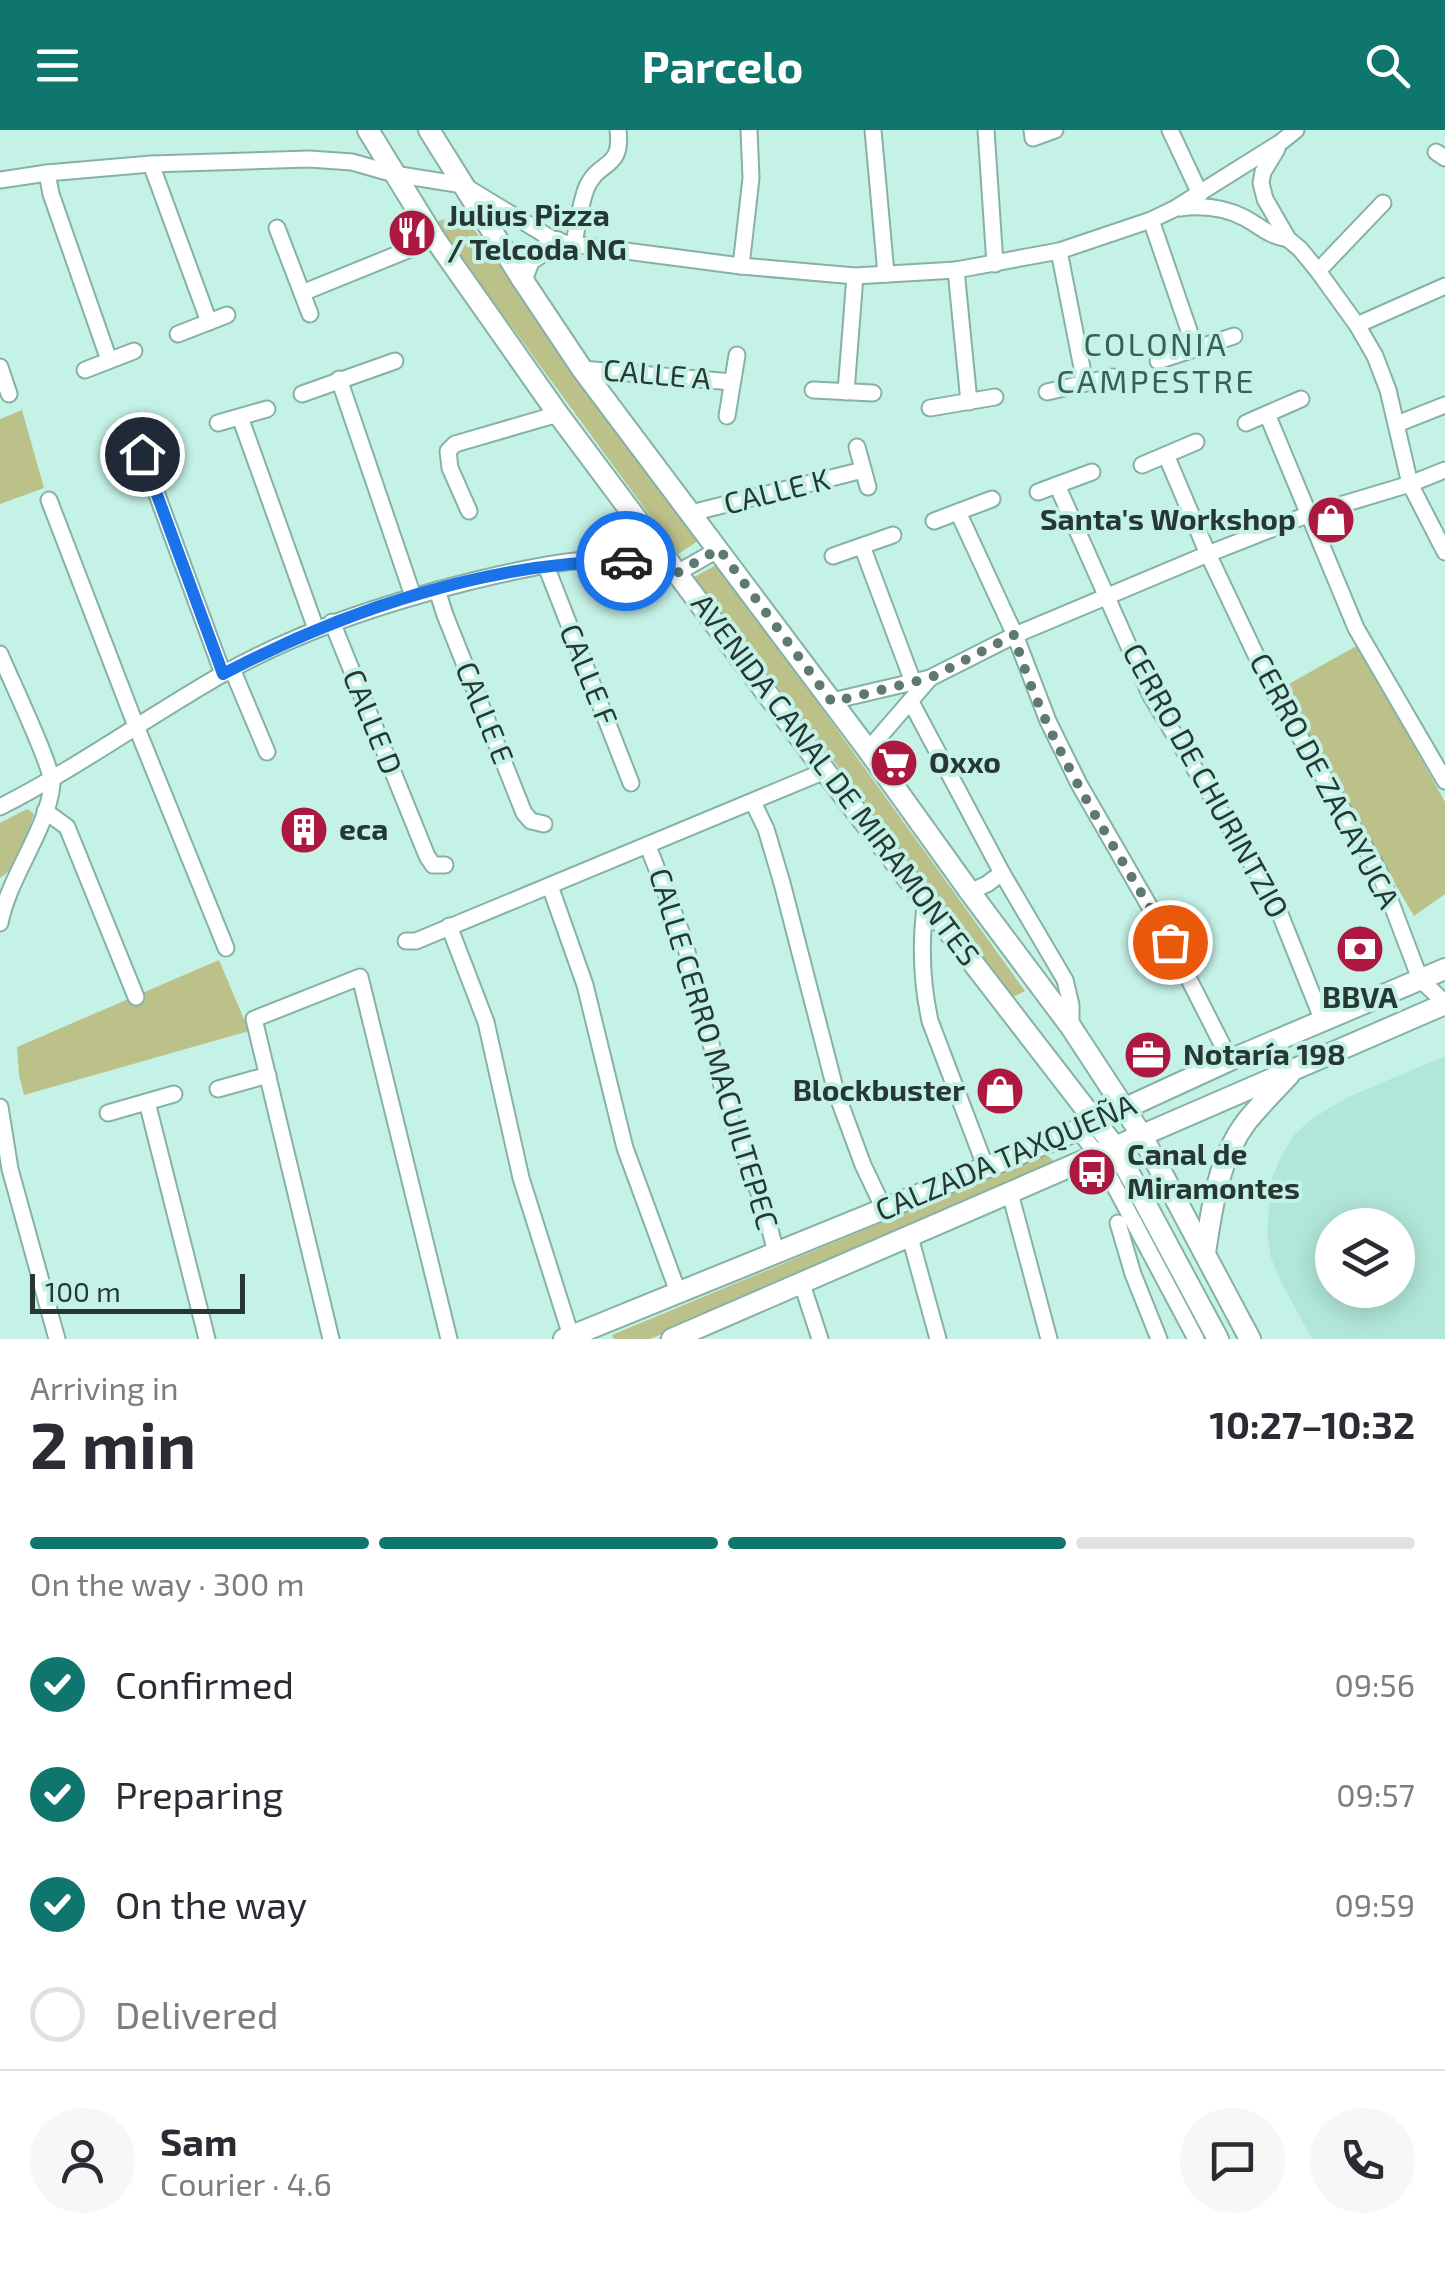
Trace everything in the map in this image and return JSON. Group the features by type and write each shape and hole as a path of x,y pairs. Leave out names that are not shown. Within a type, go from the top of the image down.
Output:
{"main road":[{"name":"AVENIDA CANAL DE MIRAMONTES","path":"368,130 434,239 558,414 926,900 1107,1151 1218,1339"},
{"name":"AVENIDA CANAL DE MIRAMONTES","path":"437,133 463,185 582,369 1070,1027 1141,1134 1250,1339"},
{"path":"522,279 530,260 539,252 566,243"},
{"name":"CALZADA TAXQUEÑA","path":"569,1338 1125,1110 1230,1060 1445,968"},
{"name":"CALZADA TAXQUEÑA","path":"672,1339 709,1332 802,1284 1445,1004"},
{"path":"1205,1254 1224,1162 1245,1124 1295,1068"}],"street":[{"path":"566,243 586,188 616,156 620,146 618,130"},
{"path":"742,266 751,178 748,130"},
{"path":"873,130 886,274"},
{"path":"986,130 995,264"},
{"path":"1032,130 1033,138 1055,130"},
{"path":"1170,130 1200,194"},
{"path":"0,180 151,164 309,159 352,162 394,174 463,185 566,243 856,276 995,264 1058,250 1151,220 1200,194 1296,130"},
{"path":"1281,142 1263,172 1265,199 1288,240 1318,271 1375,356 1388,390 1410,484 1445,552"},
{"path":"151,164 209,322"},
{"path":"47,173 109,360"},
{"path":"1318,271 1382,202"},
{"path":"1174,210 1194,206 1216,208 1242,216 1270,236 1288,240"},
{"path":"1151,220 1196,348"},
{"path":"277,228 310,314"},
{"path":"302,294 434,239"},
{"path":"1058,250 1085,384"},
{"path":"956,270 969,402"},
{"path":"846,392 856,276"},
{"path":"1357,325 1445,286"},
{"path":"178,334 227,315"},
{"path":"1158,361 1234,336"},
{"path":"85,370 134,351"},
{"name":"CALLE A","path":"727,416 737,355"},
{"path":"302,394 395,361"},
{"path":"0,368 9,394"},
{"name":"CALLE A","path":"582,369 732,382"},
{"path":"1047,392 1112,377"},
{"path":"338,380 413,596"},
{"path":"813,390 873,393"},
{"path":"930,408 995,397"},
{"path":"1246,423 1301,400"},
{"path":"1397,424 1445,404"},
{"path":"218,424 267,408"},
{"path":"469,511 450,468 448,452 455,444 558,414"},
{"path":"1267,414 1356,628 1445,781"},
{"path":"240,417 316,629"},
{"path":"1142,465 1196,442"},
{"path":"117,464 171,443"},
{"name":"CALLE K","path":"858,446 868,487"},
{"path":"142,454 228,671 268,752"},
{"name":"CERRO DE ZACAYUCA","path":"1166,455 1273,691 1380,871 1420,979 1445,1004"},
{"name":"CALLE K","path":"691,513 863,470"},
{"path":"832,702 930,678 1014,635 1208,554 1307,515 1445,470"},
{"path":"1038,492 1092,472"},
{"name":"CERRO DE CHURINTZIO","path":"1058,485 1150,694 1276,904 1323,1020"},
{"path":"934,522 992,499"},
{"path":"50,500 226,948"},
{"path":"958,512 1079,784 1170,942 1230,1060"},
{"path":"833,556 893,535"},
{"path":"862,546 913,682"},
{"path":"0,808 53,780 228,671 332,622 413,596 546,566 627,560 677,573 719,549"},
{"name":"CALLE F","path":"546,566 632,783"},
{"name":"CALLE E","path":"438,590 524,813 531,821 544,824"},
{"name":"CALLE D","path":"332,622 428,856 433,864 445,864"},
{"path":"0,654 53,780 45,811 4,902 0,922"},
{"path":"868,750 930,678"},
{"path":"911,702 1065,980 1070,1027"},
{"path":"406,940 416,941 825,771"},
{"path":"753,802 766,828 782,883 836,1092 884,1209"},
{"path":"45,811 67,827 136,997"},
{"name":"CALLE CERRO MACUILTEPEC","path":"648,846 683,937 731,1120 764,1206 776,1253"},
{"path":"970,892 1002,872"},
{"path":"550,886 585,986 626,1148 678,1292"},
{"path":"926,900 921,940 930,1020 986,1168"},
{"path":"449,926 486,1022 522,1178 569,1338"},
{"path":"330,1339 254,1019 360,977 449,1339"},
{"path":"218,1089 268,1076"},
{"path":"108,1113 174,1094"},
{"path":"147,1102 208,1339"},
{"path":"0,1108 10,1169 57,1339"},
{"name":"AVENIDA CANAL DE MIRAMONTES","path":"1107,1151 1191,1337"},
{"path":"1010,1194 1049,1339"},
{"path":"1118,1223 1158,1339"},
{"path":"910,1237 938,1339"},
{"path":"1134,1274 1156,1262"},
{"path":"802,1284 820,1339"}],"shaded area":[{"path":"1445,1056 1445,1339 1312,1339 1282,1284 1271,1258 1267,1233 1272,1178 1282,1154 1308,1122 1348,1097"}],"green space":[{"path":"463,214 698,541 678,554 435,222"},
{"path":"22,410 44,488 0,504 0,419"},
{"path":"718,564 1025,991 1013,997 694,577"},
{"path":"1358,645 1445,802 1445,894 1414,916 1280,689"},
{"path":"27,809 34,814 25,840 12,867 0,878 0,823"},
{"path":"219,960 249,1031 24,1095 17,1047"},
{"path":"1046,1154 1061,1168 650,1339 614,1339 612,1335"}],"way so far":[{"path":"626,561 677,573 719,549 832,702 930,678 1014,635 1048,721 1079,784 1170,942"}],"place":[{"name":"Julius Pizza / Telcoda NG","path":"412,233"},
{"name":"Santa's Workshop","path":"1331,520"},
{"name":"Oxxo","path":"894,763"},
{"name":"eca","path":"304,830"},
{"name":"BBVA","path":"1360,949"},
{"name":"Notaría 198","path":"1148,1055"},
{"name":"Blockbuster","path":"1000,1091"},
{"name":"Canal de Miramontes","path":"1092,1172"}],"district":[{"name":"COLONIA CAMPESTRE","path":"1156,364"}],"route":[{"path":"142,454 223,674 332,622 413,596 546,566 626,561"}]}
